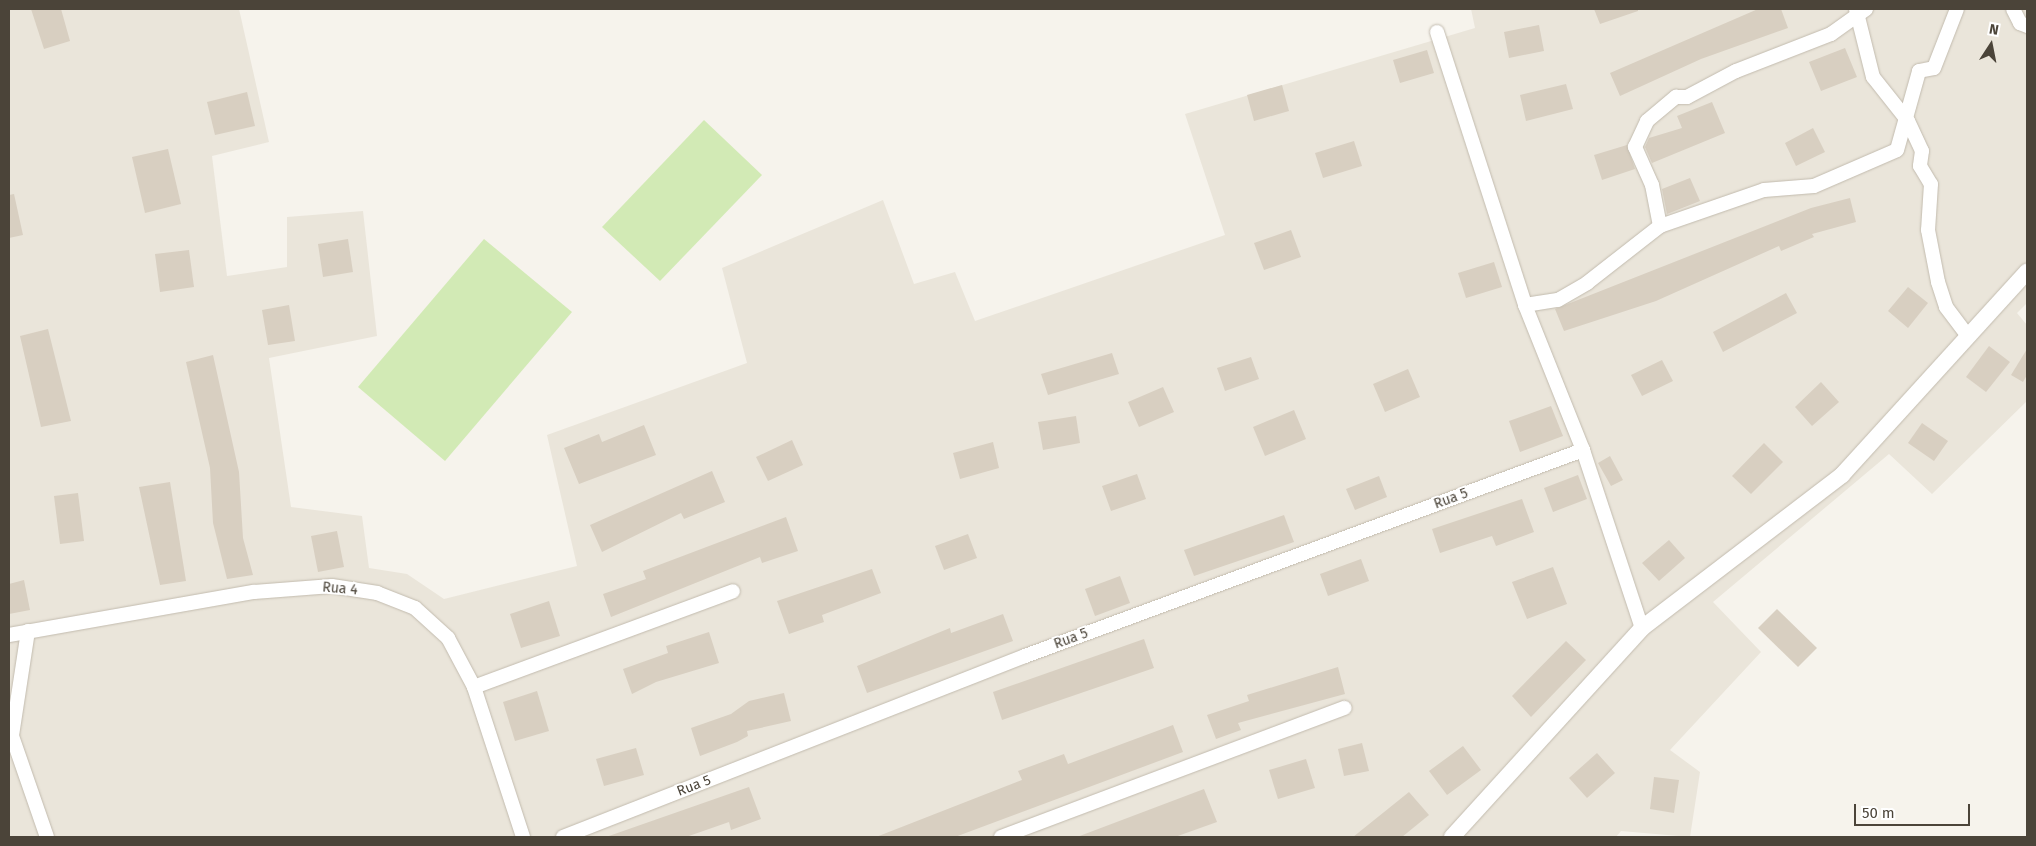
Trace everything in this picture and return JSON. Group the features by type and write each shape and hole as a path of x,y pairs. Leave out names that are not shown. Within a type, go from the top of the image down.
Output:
{"street":[{"path":"1525,305 1558,300 1587,284 1660,226 1764,190 1814,186 1897,150 1908,121 1919,71 1934,68 1957,9"},
{"path":"2013,9 2020,23 2027,26"},
{"path":"1660,226 1652,186 1634,147 1647,121 1676,96 1686,97 1736,71 1831,34 1860,11 1873,77 1908,121 1922,151 1920,166 1931,184 1928,230 1942,295 1951,317 1966,334"},
{"path":"1437,32 1525,305 1583,450 1642,628"},
{"path":"1452,837 1642,628 1842,475 1966,334 2027,272"},
{"name":"Rua 5","path":"562,837 1025,656 1583,450"},
{"name":"Rua 4","path":"9,634 254,592 332,586 377,593 415,608 448,638 474,687 523,837"},
{"path":"474,687 733,591"},
{"path":"28,631 12,736 47,837"},
{"path":"1001,837 1345,708"}],"shaded area":[{"path":"9,9 239,9 269,142 212,156 227,276 287,267 287,217 363,211 377,336 269,358 291,507 362,516 369,568 407,574 444,599 577,566 547,435 747,363 722,268 883,200 914,284 955,272 975,321 1225,235 1185,114 1475,28 1471,9 2027,9 2027,303 2017,313 2027,325 2027,401 1932,494 1889,454 1713,602 1761,652 1670,750 1700,772 1690,837 1621,831 1616,837 9,837"}],"green space":[{"path":"704,120 762,175 660,281 602,227"},
{"path":"484,239 572,312 445,461 358,387"}],"building":[{"path":"31,9 61,9 70,41 44,49"},
{"path":"1594,9 1638,9 1638,11 1600,24"},
{"path":"1758,9 1781,9 1788,28 1701,59 1620,96 1610,73"},
{"path":"1539,25 1544,51 1509,58 1504,32"},
{"path":"1845,48 1857,77 1821,91 1809,62"},
{"path":"1427,50 1434,73 1400,83 1393,60"},
{"path":"1566,84 1573,109 1526,121 1520,95"},
{"path":"1282,85 1289,111 1254,121 1247,95"},
{"path":"247,92 255,126 215,135 207,102"},
{"path":"1712,102 1725,133 1652,163 1645,147 1649,138 1682,128 1677,116"},
{"path":"1813,128 1825,152 1796,166 1785,143"},
{"path":"1354,141 1362,166 1323,178 1315,153"},
{"path":"1627,145 1635,169 1602,180 1594,155"},
{"path":"168,149 181,204 145,213 132,157"},
{"path":"1690,178 1700,201 1667,214 1662,189"},
{"path":"14,194 23,235 9,238 9,195"},
{"path":"1850,198 1856,222 1812,234 1814,237 1781,251 1779,246 1656,301 1564,331 1555,309 1811,208"},
{"path":"1291,230 1301,257 1264,270 1254,243"},
{"path":"348,239 353,272 323,277 318,244"},
{"path":"189,250 194,287 160,292 155,254"},
{"path":"1494,262 1502,287 1466,298 1458,273"},
{"path":"1908,287 1928,303 1908,328 1888,311"},
{"path":"1786,293 1797,313 1723,352 1713,332"},
{"path":"289,305 295,341 268,345 262,310"},
{"path":"48,329 71,421 41,427 20,336"},
{"path":"1989,346 2010,362 1986,392 1966,377"},
{"path":"2027,349 2027,375 2023,382 2011,375"},
{"path":"1112,353 1119,374 1048,395 1041,374"},
{"path":"213,355 239,472 243,538 253,575 227,579 213,523 210,468 186,362"},
{"path":"1251,357 1259,379 1225,391 1217,368"},
{"path":"1662,360 1673,381 1642,396 1631,375"},
{"path":"1408,369 1420,397 1385,412 1373,384"},
{"path":"1821,382 1839,402 1812,426 1795,407"},
{"path":"1163,387 1174,412 1139,427 1128,402"},
{"path":"1551,406 1563,436 1520,452 1509,421"},
{"path":"1294,410 1306,439 1265,456 1253,427"},
{"path":"1076,416 1080,443 1043,450 1038,422"},
{"path":"1922,423 1948,441 1934,461 1908,443"},
{"path":"644,425 656,455 579,484 564,448 599,434 602,442"},
{"path":"792,440 803,465 768,481 756,457"},
{"path":"993,442 999,468 960,479 953,453"},
{"path":"1764,443 1783,462 1751,494 1732,476"},
{"path":"1610,456 1623,480 1611,486 1598,463"},
{"path":"712,471 725,502 684,519 681,513 602,552 590,525"},
{"path":"1137,474 1146,499 1111,511 1102,486"},
{"path":"1578,475 1587,499 1553,512 1544,488"},
{"path":"1379,476 1387,497 1355,510 1346,489"},
{"path":"170,482 186,581 160,585 139,487"},
{"path":"78,493 84,541 60,544 54,496"},
{"path":"1522,499 1534,532 1496,546 1492,536 1440,553 1432,529"},
{"path":"1284,515 1294,542 1194,576 1184,550"},
{"path":"786,517 798,551 762,563 760,557 611,617 603,594 646,579 643,571"},
{"path":"337,531 344,567 318,572 311,536"},
{"path":"968,534 977,558 944,570 935,546"},
{"path":"1669,540 1685,558 1659,581 1642,563"},
{"path":"1361,559 1369,581 1328,596 1320,574"},
{"path":"1553,567 1567,604 1527,619 1512,582"},
{"path":"872,569 881,593 822,615 824,622 789,634 777,601"},
{"path":"1120,576 1130,603 1095,616 1085,589"},
{"path":"24,580 30,610 9,614 9,584"},
{"path":"549,601 560,636 521,648 510,614"},
{"path":"1777,609 1817,648 1798,667 1758,628"},
{"path":"1003,614 1013,641 867,693 857,666 950,628 951,633"},
{"path":"709,632 719,663 656,682 632,694 623,669 668,653 666,646"},
{"path":"1144,639 1154,668 1002,720 993,692"},
{"path":"1566,641 1586,660 1531,717 1512,696"},
{"path":"1338,667 1345,694 1238,723 1241,730 1216,739 1207,715 1249,701 1247,695"},
{"path":"537,691 549,731 515,741 503,702"},
{"path":"784,693 791,721 747,731 748,736 737,742 700,756 691,728 731,714 749,701"},
{"path":"1173,725 1183,752 955,837 876,837 1022,780 1018,771 1064,754 1068,764"},
{"path":"1362,743 1369,771 1344,776 1338,749"},
{"path":"1463,746 1481,770 1447,795 1429,771"},
{"path":"636,748 644,775 604,786 596,759"},
{"path":"1597,753 1615,773 1587,798 1569,778"},
{"path":"1306,759 1315,788 1278,799 1269,770"},
{"path":"1654,777 1679,780 1674,813 1650,809"},
{"path":"749,787 761,819 731,830 729,822 686,837 606,837"},
{"path":"1204,789 1217,822 1175,837 1077,837"},
{"path":"1409,792 1429,815 1402,837 1353,837"}]}
